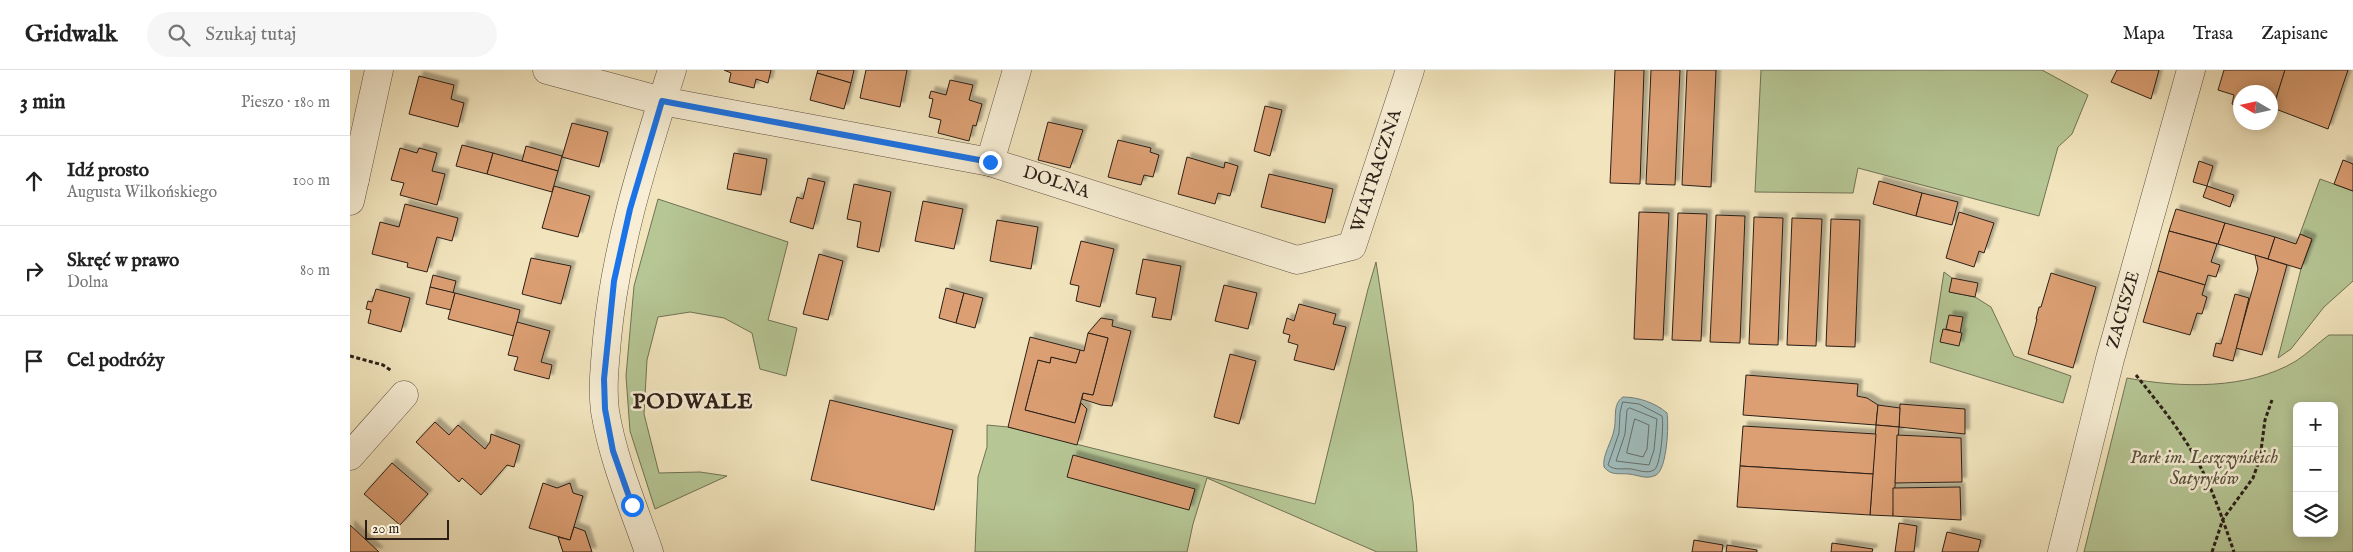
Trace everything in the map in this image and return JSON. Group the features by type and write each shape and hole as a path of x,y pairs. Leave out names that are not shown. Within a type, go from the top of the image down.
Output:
{"street":[{"path":"352,185 379,70"},
{"name":"DOLNA","path":"547,70 662,101 990,162 1298,260 1325,253"},
{"path":"649,552 613,451 605,409 604,379 614,281 630,209 672,70"},
{"path":"990,162 1018,70"},
{"name":"WIATRACZNA","path":"1325,253 1352,246 1410,70"},
{"name":"ZACISZE","path":"2062,552 2110,359 2191,70"},
{"path":"350,456 404,395"}],"path":[{"path":"350,356 383,365 394,372 404,388 404,395"},
{"path":"2136,375 2188,446 2200,466 2223,519 2234,552"},
{"path":"2212,552 2223,519 2253,478 2260,458 2265,420 2272,400"}],"green space":[{"path":"1761,70 2042,70 2088,95 2072,134 2058,147 2039,216 1858,168 1853,193 1755,192"},
{"path":"2320,179 2353,191 2353,281 2324,307 2291,349 2278,358 2301,269 2312,240 2300,234"},
{"path":"658,199 788,242 768,320 797,328 786,376 760,369 752,333 724,318 690,312 658,317 647,360 644,414 659,473 700,472 727,476 655,509 630,431 626,376 634,286"},
{"path":"1376,262 1413,502 1417,552 1377,552 1207,478 1193,524 1187,552 975,552 978,477 987,447 987,425 1008,427 1315,504"},
{"path":"1944,272 1952,278 1950,292 1975,297 1991,307 2014,356 2071,376 2063,403 1930,362"},
{"name":"Park im. Leszczyńskich Satyryków","path":"2329,335 2353,335 2353,552 2084,552 2127,378 2191,385 2235,382 2277,370 2304,355"}],"water":[{"path":"1623,397 1646,401 1658,406 1667,413 1668,427 1665,456 1660,471 1656,475 1646,477 1615,474 1609,472 1604,467 1604,458 1615,426 1617,404"}],"building":[{"path":"724,70 771,70 768,83 756,79 754,88 729,82 731,73"},
{"path":"818,70 854,70 851,83 817,73"},
{"path":"866,70 907,70 900,107 860,98"},
{"path":"1615,70 1644,70 1640,184 1610,183"},
{"path":"1651,70 1680,70 1675,185 1646,184"},
{"path":"1687,70 1716,70 1711,187 1682,185"},
{"path":"2117,70 2159,70 2151,99 2111,82"},
{"path":"2224,70 2285,70 2278,92 2278,85 2233,85 2233,95 2218,90"},
{"path":"2285,70 2348,70 2328,129 2278,110 2278,92"},
{"path":"817,73 851,83 844,109 810,100"},
{"path":"419,76 454,85 451,99 464,103 458,127 409,114"},
{"path":"950,80 973,85 969,100 982,104 976,126 973,125 969,141 938,133 941,120 929,117 933,99 929,98 931,91 946,95"},
{"path":"1265,106 1282,110 1270,156 1254,151"},
{"path":"1048,122 1083,130 1070,168 1038,160"},
{"path":"572,123 608,132 599,167 562,157"},
{"path":"1118,140 1151,148 1150,152 1159,155 1153,177 1144,175 1141,185 1108,177"},
{"path":"462,145 493,153 487,174 456,166"},
{"path":"526,146 562,156 558,171 522,161"},
{"path":"400,148 417,153 419,148 437,153 432,171 445,174 437,205 400,195 404,183 391,180"},
{"path":"493,153 558,171 552,192 487,174"},
{"path":"734,153 767,159 761,195 727,189"},
{"path":"1187,157 1224,168 1225,162 1238,166 1230,196 1218,193 1215,204 1178,194"},
{"path":"2343,160 2353,164 2353,191 2334,184"},
{"path":"2199,161 2213,166 2207,186 2193,182"},
{"path":"1269,174 1333,189 1325,223 1261,207"},
{"path":"808,178 825,182 813,229 790,222 797,197 803,199"},
{"path":"1879,181 1922,193 1916,216 1873,204"},
{"path":"854,184 891,192 879,252 857,247 861,222 847,219"},
{"path":"554,186 590,196 578,237 542,228"},
{"path":"2207,186 2234,195 2230,207 2203,197"},
{"path":"1922,193 1958,202 1952,225 1916,216"},
{"path":"923,201 963,209 954,249 915,241"},
{"path":"405,204 458,218 452,241 437,237 427,272 407,267 408,263 372,254 380,222 399,227"},
{"path":"2176,209 2225,223 2218,244 2169,231"},
{"path":"1639,212 1669,213 1663,340 1634,339"},
{"path":"1959,212 1994,223 1984,253 1979,251 1974,267 1946,258"},
{"path":"1678,213 1707,214 1701,341 1672,340"},
{"path":"1716,215 1745,216 1740,343 1710,342"},
{"path":"1754,217 1783,218 1778,345 1749,344"},
{"path":"1792,218 1822,219 1816,346 1787,345"},
{"path":"1831,219 1860,220 1855,347 1826,346"},
{"path":"997,220 1038,227 1031,269 990,261"},
{"path":"2225,223 2275,237 2268,259 2218,244"},
{"path":"2169,231 2217,244 2211,262 2220,265 2216,277 2208,275 2205,285 2158,271"},
{"path":"2300,234 2312,239 2301,269 2268,259 2275,237 2296,244"},
{"path":"1081,241 1114,249 1100,307 1076,301 1079,286 1070,284"},
{"path":"819,254 843,261 828,320 803,314"},
{"path":"2255,255 2287,265 2262,355 2236,348 2258,269"},
{"path":"531,258 571,266 561,304 522,294"},
{"path":"1143,259 1181,266 1171,320 1152,317 1156,298 1136,294"},
{"path":"2158,271 2205,285 2202,295 2207,297 2202,314 2197,313 2190,335 2143,322"},
{"path":"2051,273 2096,287 2073,368 2028,354 2039,307 2041,307"},
{"path":"433,275 456,281 453,293 430,287"},
{"path":"1952,278 1978,283 1975,297 1949,292"},
{"path":"1224,285 1257,293 1248,329 1215,321"},
{"path":"430,287 455,293 451,310 426,304"},
{"path":"946,288 964,293 956,323 939,318"},
{"path":"376,289 410,298 401,332 368,323 371,310 366,309 368,301 372,302"},
{"path":"455,293 520,310 514,336 448,319"},
{"path":"964,293 983,298 975,328 956,323"},
{"path":"2235,294 2249,298 2233,361 2213,356 2216,343 2221,344"},
{"path":"1299,304 1336,314 1333,324 1346,327 1334,370 1294,360 1298,345 1288,342 1290,335 1283,333 1287,318 1294,321"},
{"path":"1949,315 1963,317 1960,333 1946,329"},
{"path":"1101,318 1113,320 1112,326 1131,331 1112,406 1101,405 1082,399 1083,393 1093,395 1108,338 1088,333"},
{"path":"517,322 550,331 541,362 552,365 549,379 514,370 518,357 508,355"},
{"path":"1943,329 1962,333 1959,346 1940,342"},
{"path":"1088,333 1108,338 1093,395 1083,393 1075,423 1025,410 1038,360 1050,363 1051,357 1076,363 1080,350 1084,351"},
{"path":"1030,337 1080,350 1076,363 1051,357 1050,363 1038,360 1025,410 1075,423 1081,403 1087,409 1077,445 1008,427"},
{"path":"1230,354 1256,361 1239,424 1214,417"},
{"path":"1746,375 1858,384 1857,396 1867,398 1878,405 1876,425 1743,415"},
{"path":"830,400 953,430 934,510 811,480"},
{"path":"1900,404 1965,409 1965,434 1899,427"},
{"path":"1878,405 1900,408 1899,427 1876,425"},
{"path":"435,422 449,435 458,425 485,449 490,442 491,434 520,445 514,467 507,465 481,495 462,478 459,482 416,442"},
{"path":"1876,425 1899,427 1893,516 1870,515"},
{"path":"1743,426 1876,434 1873,474 1740,466"},
{"path":"1897,435 1961,438 1962,482 1895,483"},
{"path":"1073,455 1195,489 1189,510 1067,477"},
{"path":"392,463 428,494 400,525 364,494"},
{"path":"1740,466 1873,474 1870,515 1737,507"},
{"path":"543,483 557,488 570,483 573,493 583,496 570,540 529,528"},
{"path":"1960,487 1961,520 1893,516 1893,488"},
{"path":"1899,523 1917,526 1914,552 1895,552"},
{"path":"350,525 379,552 350,552"},
{"path":"574,527 585,531 592,552 563,552 558,537 570,540"},
{"path":"1947,532 1981,540 1978,552 1942,552"},
{"path":"1694,540 1723,545 1722,552 1692,552"},
{"path":"1832,543 1873,549 1872,552 1831,552"},
{"path":"1727,545 1757,550 1757,552 1726,552"}],"district":[{"name":"PODWALE","path":"693,402"}],"route":[{"path":"632,505 613,451 605,409 604,379 614,281 630,209 662,101 990,162"}]}
